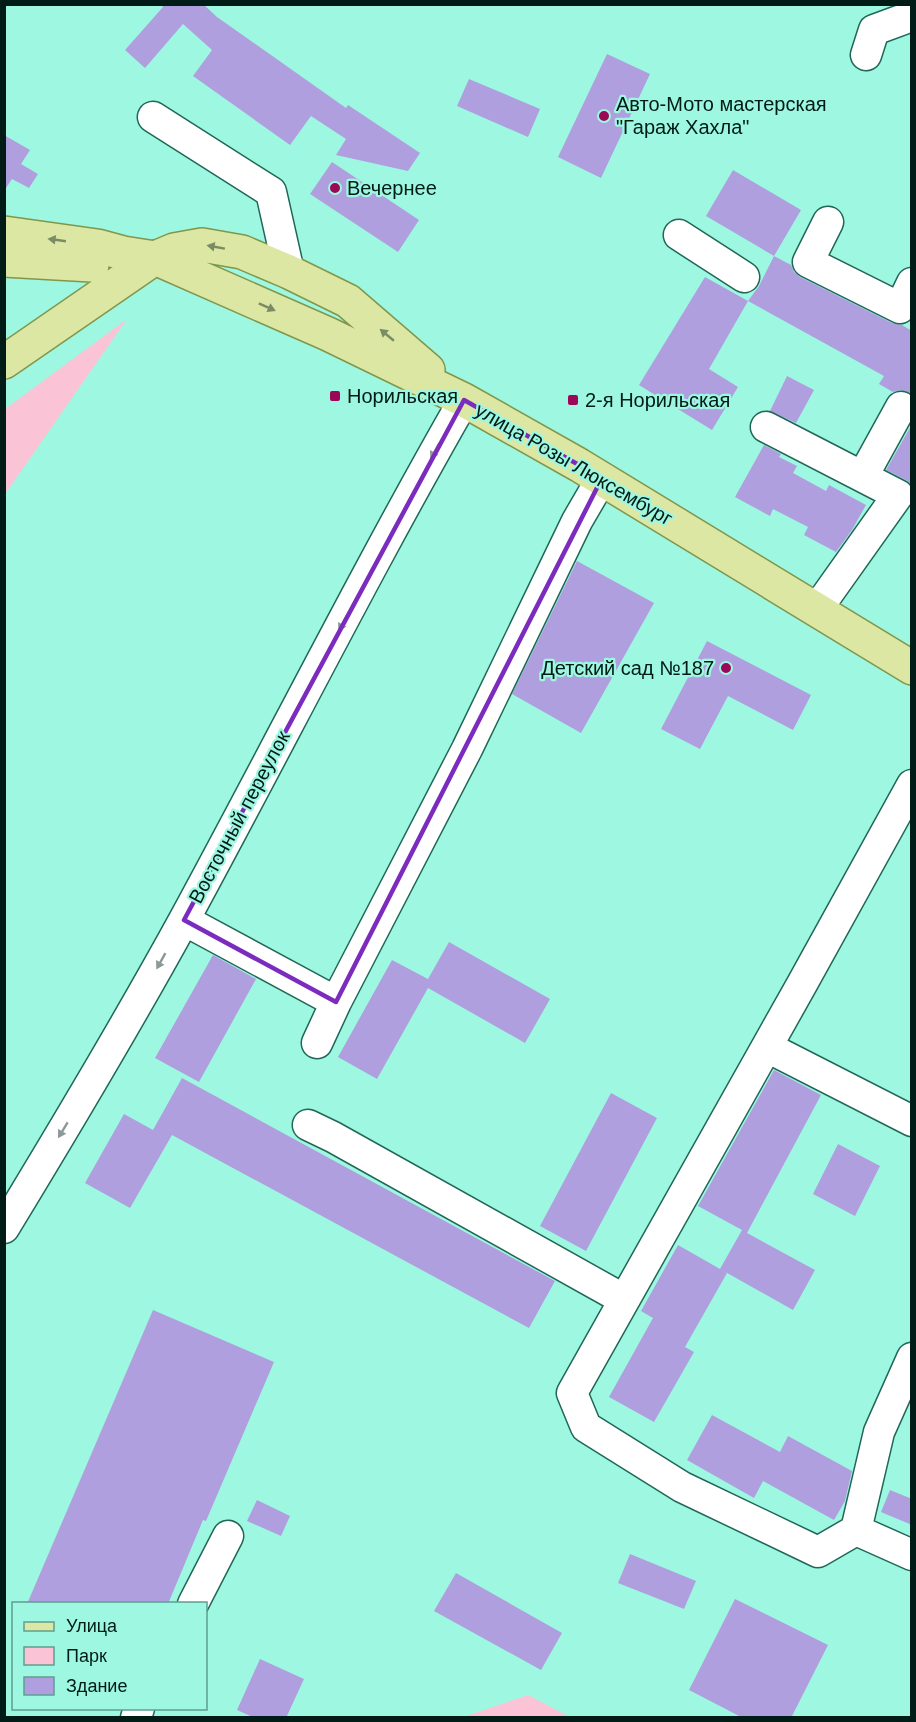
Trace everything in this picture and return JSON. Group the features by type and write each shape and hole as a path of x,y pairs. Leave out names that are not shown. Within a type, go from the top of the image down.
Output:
{"main road":[{"name":"улица Розы Люксембург","path":"4,233 97,246 156,258 328,334 464,400 602,478 912,668"},
{"path":"4,260 124,267 174,250 202,244 242,252 348,301 464,400"},
{"path":"4,362 156,258"}],"street":[{"path":"866,55 874,30 912,16"},
{"path":"153,117 271,192 289,272"},
{"path":"828,222 808,262 900,308 912,283"},
{"path":"679,236 744,276"},
{"name":"Восточный переулок","path":"4,1228 123,1030 390,532 464,400"},
{"path":"863,476 901,407"},
{"path":"766,427 897,495 817,609"},
{"path":"316,1043 467,749 577,521 602,478"},
{"path":"912,785 572,1393 586,1427 682,1487 818,1552 856,1530 879,1432 912,1358"},
{"path":"184,920 336,1002"},
{"path":"767,1047 912,1121"},
{"path":"308,1125 623,1299"},
{"path":"856,1530 912,1555"},
{"path":"194,1602 228,1536"}],"highlighted area":[{"path":"464,400 602,478 336,1002 184,920"}],"green space":[{"path":"127,319 8,490 5,492 5,409"},
{"path":"528,1695 570,1717 463,1717"}],"building":[{"path":"161,4 203,4 217,17 346,108 348,105 420,153 408,171 336,155 346,139 311,116 290,145 193,76 212,50 183,24 145,68 125,50 163,7"},
{"name":"Авто-Мото мастерская \"Гараж Хахла\"","path":"607,54 650,74 601,178 558,157"},
{"path":"469,79 540,109 528,137 457,106"},
{"path":"4,135 30,150 21,164 38,174 29,188 12,179 4,191"},
{"path":"332,162 419,220 398,252 310,194"},
{"path":"733,170 801,210 774,256 706,216"},
{"path":"774,256 791,265 800,277 912,331 912,394 901,390 893,392 879,384 884,376 748,301 759,286"},
{"path":"705,277 748,301 709,369 738,387 712,430 639,385"},
{"path":"787,376 814,390 796,423 770,411"},
{"path":"912,424 912,485 886,470"},
{"path":"764,445 781,454 779,457 797,466 793,473 826,491 829,485 866,505 836,552 804,535 808,527 773,509 770,516 735,497"},
{"path":"577,561 654,603 581,733 512,694"},
{"name":"Детский сад №187","path":"707,641 811,695 793,730 728,696 700,749 661,729"},
{"path":"449,942 550,999 525,1043 428,988 377,1079 338,1057 392,960 428,979"},
{"path":"213,955 256,979 199,1082 155,1058"},
{"path":"774,1070 821,1095 747,1233 815,1270 793,1310 720,1269 742,1230 698,1206"},
{"path":"182,1078 555,1281 529,1328 172,1135 130,1208 85,1183 124,1114 153,1130"},
{"path":"611,1093 657,1118 586,1251 540,1226"},
{"path":"838,1144 880,1166 855,1216 813,1194"},
{"path":"678,1245 727,1273 685,1347 694,1352 654,1422 609,1397 653,1318 641,1311"},
{"path":"153,1310 274,1362 169,1602 28,1602"},
{"path":"712,1415 780,1452 788,1436 852,1471 845,1501 834,1520 763,1481 754,1498 687,1460"},
{"path":"890,1490 912,1499 912,1525 881,1512"},
{"path":"257,1500 290,1516 281,1536 247,1521"},
{"path":"630,1554 696,1581 684,1609 618,1583"},
{"path":"456,1573 562,1633 541,1670 434,1611"},
{"path":"735,1599 828,1645 791,1718 743,1718 689,1690"},
{"path":"260,1659 304,1679 286,1718 255,1718 237,1710"}],"place":[{"name":"Авто-Мото мастерская \"Гараж Хахла\"","path":"604,116"},
{"name":"Вечернее","path":"335,188"},
{"name":"Норильская","path":"335,396"},
{"name":"2-я Норильская","path":"573,400"},
{"name":"Детский сад №187","path":"726,668"}]}
